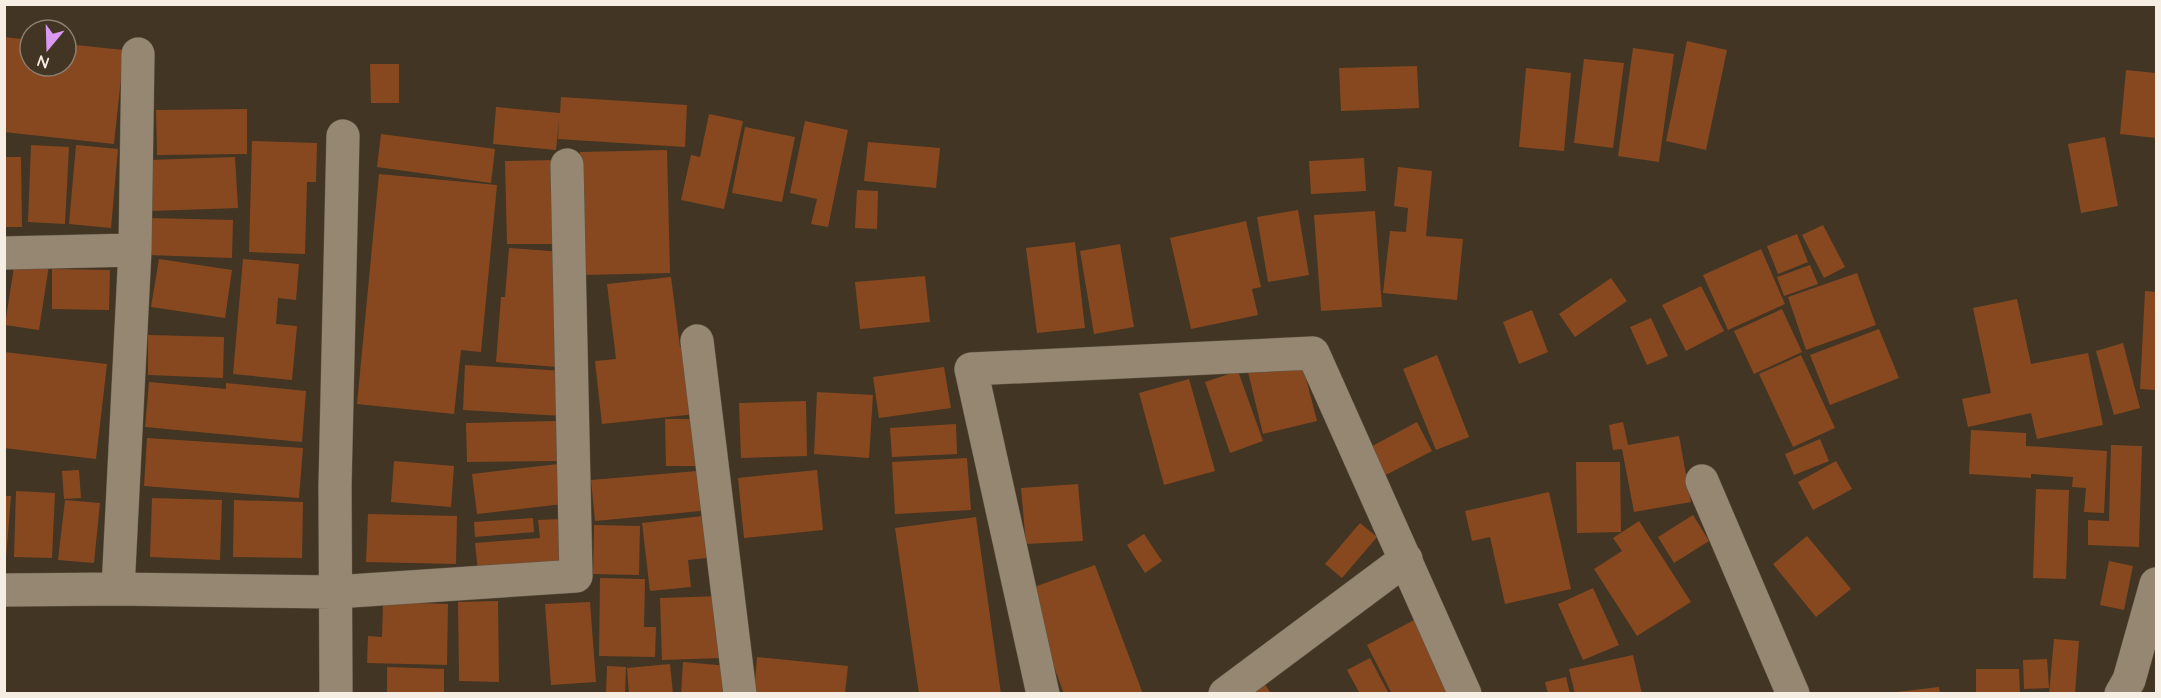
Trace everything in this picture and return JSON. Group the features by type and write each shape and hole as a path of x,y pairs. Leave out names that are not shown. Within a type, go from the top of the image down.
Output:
{"street":[{"path":"118,589 135,250 138,54"},
{"path":"336,693 335,475 342,136"},
{"path":"4,590 335,592 576,576 567,165"},
{"path":"4,253 135,250"},
{"path":"697,341 740,693"},
{"path":"1043,693 971,369 1313,353 1465,693"},
{"path":"1702,481 1793,693"},
{"path":"1225,693 1406,559"},
{"path":"2121,693 2129,680 2157,584"}],"building":[{"path":"4,37 18,39 18,78 78,78 78,45 124,50 114,144 4,132"},
{"path":"1687,41 1727,50 1706,150 1666,141"},
{"path":"1633,48 1674,54 1659,162 1618,156"},
{"path":"1584,59 1624,63 1613,148 1574,143"},
{"path":"370,64 399,64 399,103 371,103"},
{"path":"1417,66 1419,108 1341,111 1339,68"},
{"path":"1526,68 1571,73 1564,151 1519,147"},
{"path":"2126,70 2156,73 2156,138 2120,134"},
{"path":"561,97 687,105 685,147 558,139 559,121 556,150 493,144 496,107 560,113"},
{"path":"247,109 247,154 157,155 156,110"},
{"path":"709,114 743,121 724,209 681,200 691,155 700,157"},
{"path":"805,121 848,130 828,227 811,224 817,199 790,193"},
{"path":"745,127 795,137 782,202 732,193"},
{"path":"381,134 495,149 491,183 377,167"},
{"path":"2105,137 2118,206 2081,213 2068,144"},
{"path":"252,141 317,143 316,182 307,182 305,254 249,252"},
{"path":"868,142 940,148 936,188 864,181"},
{"path":"31,145 69,147 65,224 28,222"},
{"path":"76,145 118,149 111,228 69,224"},
{"path":"667,150 670,273 584,275 580,152"},
{"path":"4,157 21,157 22,227 4,227"},
{"path":"235,157 238,208 151,211 149,160"},
{"path":"1364,158 1366,191 1311,194 1309,161"},
{"path":"555,160 557,244 507,244 505,161"},
{"path":"1398,167 1432,171 1426,236 1463,239 1457,300 1383,293 1390,231 1406,232 1408,208 1394,206"},
{"path":"379,174 497,185 481,352 461,350 454,414 357,404"},
{"path":"857,190 878,191 877,229 855,228"},
{"path":"1298,210 1309,275 1268,282 1257,217"},
{"path":"1375,211 1382,307 1321,311 1314,215"},
{"path":"149,218 233,220 232,258 148,255"},
{"path":"1246,221 1261,287 1252,289 1258,315 1191,329 1170,238"},
{"path":"1823,225 1845,267 1824,278 1802,235"},
{"path":"1797,234 1808,262 1778,274 1767,246"},
{"path":"1075,242 1085,328 1037,333 1026,248"},
{"path":"1120,244 1134,327 1094,334 1080,251"},
{"path":"509,248 564,252 556,367 496,362 501,297 505,297"},
{"path":"1761,249 1785,304 1728,330 1703,275"},
{"path":"159,259 232,270 225,318 151,307"},
{"path":"243,259 299,264 296,300 278,298 276,324 297,326 292,380 233,374"},
{"path":"15,260 49,265 39,330 5,325"},
{"path":"1810,265 1818,284 1784,296 1777,277"},
{"path":"52,269 110,270 109,310 52,309"},
{"path":"1857,273 1876,325 1806,350 1788,297"},
{"path":"925,276 930,322 860,329 855,282"},
{"path":"671,277 680,347 688,347 696,414 602,424 595,361 616,359 607,284"},
{"path":"1611,278 1627,301 1575,337 1559,314"},
{"path":"1701,286 1724,331 1686,351 1662,305"},
{"path":"2145,291 2156,292 2156,390 2140,389"},
{"path":"2017,299 2031,364 2088,353 2103,425 2037,439 2031,413 1968,427 1962,399 1991,393 1973,308"},
{"path":"1782,309 1802,352 1754,374 1734,331"},
{"path":"1532,310 1548,352 1519,364 1503,322"},
{"path":"1651,318 1668,356 1647,365 1630,327"},
{"path":"1879,329 1899,378 1830,405 1810,355"},
{"path":"148,335 224,337 223,378 148,375"},
{"path":"2123,343 2140,408 2114,415 2096,351"},
{"path":"4,352 107,364 96,459 4,448"},
{"path":"1437,355 1469,437 1436,450 1403,369"},
{"path":"1801,355 1835,428 1793,447 1759,374"},
{"path":"1301,359 1317,421 1263,434 1248,372"},
{"path":"465,365 565,371 562,416 463,410"},
{"path":"944,367 951,408 879,418 873,377"},
{"path":"1238,371 1263,441 1230,453 1205,382"},
{"path":"1189,379 1215,471 1164,485 1139,393"},
{"path":"149,382 226,389 226,383 306,391 302,442 145,427"},
{"path":"817,392 873,395 869,458 814,454"},
{"path":"806,401 807,456 741,458 739,403"},
{"path":"665,419 696,419 697,466 666,466"},
{"path":"557,421 558,461 467,462 466,423"},
{"path":"1417,422 1432,451 1378,479 1363,451"},
{"path":"1623,422 1628,445 1679,436 1691,502 1634,512 1622,449 1613,450 1609,425"},
{"path":"956,424 957,454 892,457 890,428"},
{"path":"1971,430 2026,433 2026,446 2107,451 2104,513 2084,512 2086,488 2072,487 2073,477 2031,474 2031,478 1969,474"},
{"path":"147,438 303,448 299,498 144,486"},
{"path":"1820,439 1829,461 1794,475 1785,454"},
{"path":"2111,445 2142,446 2139,547 2088,545 2088,520 2109,521"},
{"path":"967,458 971,510 895,514 892,462"},
{"path":"394,461 454,466 451,507 391,502"},
{"path":"1836,461 1852,489 1813,510 1798,482"},
{"path":"1576,462 1620,462 1621,532 1577,533"},
{"path":"558,464 563,504 477,514 472,474"},
{"path":"79,470 81,498 64,499 62,471"},
{"path":"817,470 823,530 744,538 738,478"},
{"path":"697,471 701,511 595,521 591,480"},
{"path":"1078,484 1083,541 1026,544 1021,488"},
{"path":"2036,489 2069,490 2066,579 2033,578"},
{"path":"16,491 55,493 52,558 14,557"},
{"path":"1549,492 1571,589 1505,604 1490,537 1472,541 1465,511"},
{"path":"4,496 11,496 6,558 4,558"},
{"path":"152,498 222,500 220,560 150,557"},
{"path":"65,500 100,503 94,563 58,560"},
{"path":"234,500 303,502 302,558 233,557"},
{"path":"368,514 457,516 456,564 366,562"},
{"path":"711,515 715,557 688,560 691,587 650,591 642,523"},
{"path":"1693,515 1709,541 1674,563 1658,537"},
{"path":"976,517 1001,694 919,694 895,528"},
{"path":"533,518 534,532 475,537 474,522"},
{"path":"561,519 565,565 478,572 475,543 540,538 538,520"},
{"path":"1639,521 1691,602 1637,636 1594,569 1622,551 1613,538"},
{"path":"1360,523 1377,537 1342,578 1325,564"},
{"path":"594,525 640,526 639,575 593,574"},
{"path":"1144,534 1162,561 1145,573 1127,545"},
{"path":"1807,536 1851,589 1816,617 1773,564"},
{"path":"2109,561 2133,566 2124,610 2100,605"},
{"path":"1095,565 1143,694 1064,694 1026,590"},
{"path":"600,578 645,579 644,627 656,627 655,657 599,656"},
{"path":"1593,588 1619,645 1583,660 1558,604"},
{"path":"721,596 723,658 662,660 660,598"},
{"path":"498,601 499,682 459,681 458,602"},
{"path":"383,602 448,604 447,665 367,663 368,636 382,637"},
{"path":"590,602 596,682 551,685 545,604"},
{"path":"1416,619 1455,694 1392,694 1367,645"},
{"path":"2054,639 2079,641 2075,694 2049,694"},
{"path":"1633,655 1642,694 1575,694 1569,669"},
{"path":"757,657 848,666 845,694 754,694"},
{"path":"1370,658 1389,694 1360,694 1347,670"},
{"path":"2047,659 2049,688 2024,689 2023,660"},
{"path":"683,662 729,666 727,694 681,694"},
{"path":"670,664 673,694 629,694 627,668"},
{"path":"607,666 626,667 625,694 606,694"},
{"path":"387,667 444,669 444,694 387,694"},
{"path":"1976,669 2019,669 2020,694 1976,694"},
{"path":"1566,677 1570,694 1548,694 1545,682"},
{"path":"1263,681 1271,694 1240,694"},
{"path":"1939,687 1940,694 1897,694 1897,692"}]}
